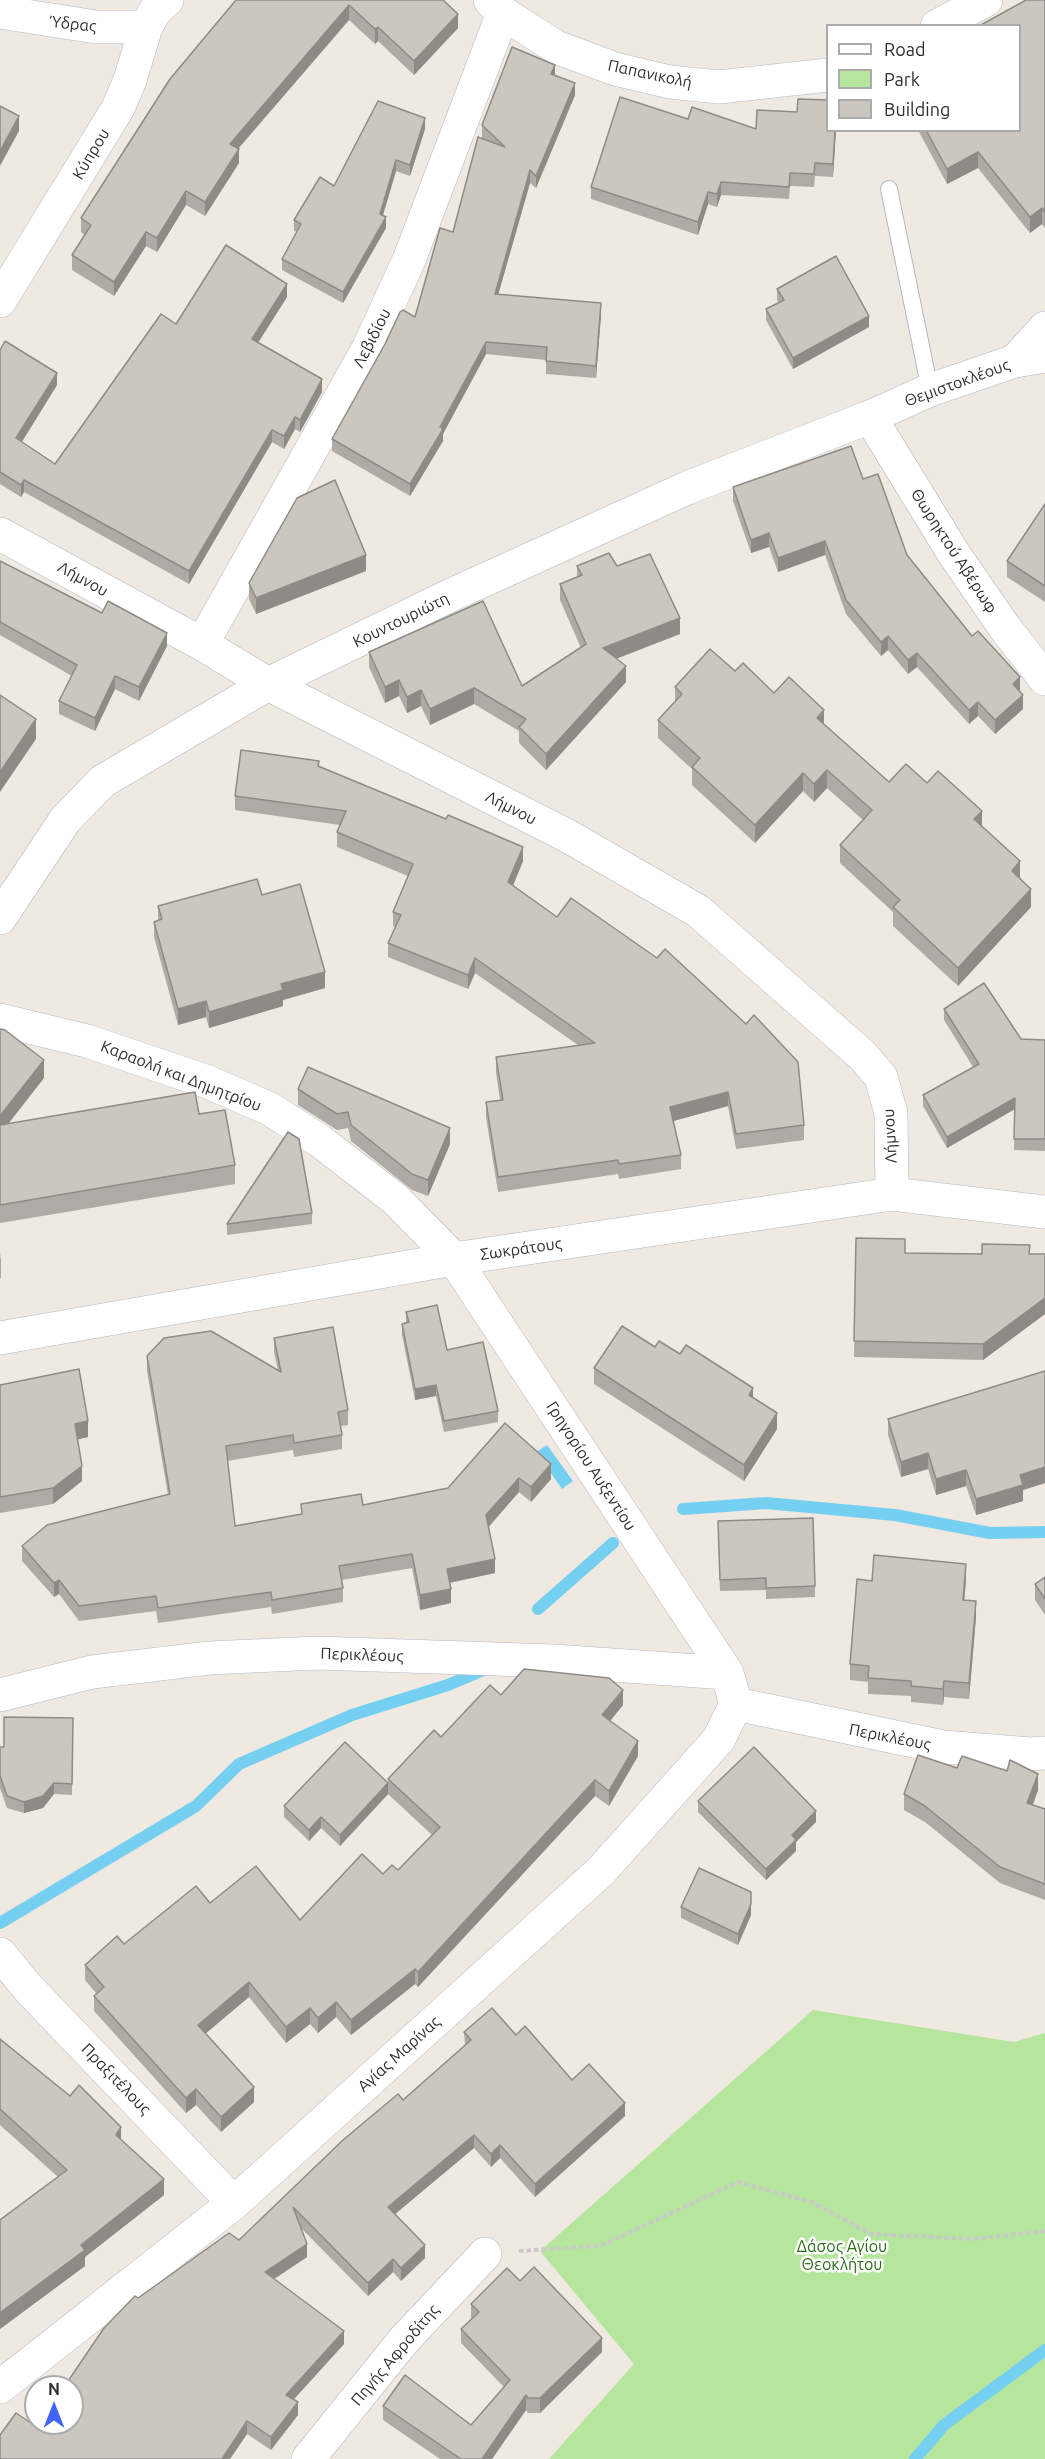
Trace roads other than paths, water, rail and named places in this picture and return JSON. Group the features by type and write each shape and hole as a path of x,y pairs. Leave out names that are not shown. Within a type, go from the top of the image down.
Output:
{"street":[{"name":"Κύπρου","path":"0,301 118,108 130,80 146,27 155,11 167,0"},
{"path":"941,24 986,0"},
{"name":"Παπανικολή","path":"497,6 556,47 615,69 670,82 719,87 826,75"},
{"name":"Λεβιδίου","path":"202,644 369,347 409,260 497,6"},
{"name":"Ύδρας","path":"0,12 96,27 146,27"},
{"path":"1030,358 1045,328"},
{"name":"Θεμιστοκλέους","path":"870,417 930,390 1030,358"},
{"name":"Θωρηκτού Αβέρωφ","path":"870,417 954,554 1005,628 1045,680"},
{"name":"Κουντουριώτη","path":"0,918 65,820 103,782 268,684 449,596 687,488 870,417"},
{"name":"Λήμνου","path":"0,534 202,644 268,684 566,835 699,911 862,1055 881,1077 891,1113 892,1194"},
{"name":"Καραολή και Δημητρίου","path":"0,1020 87,1041 208,1082 270,1109 320,1141 395,1199 454,1259"},
{"name":"Σωκράτους","path":"0,1338 454,1259 892,1194 1045,1212"},
{"name":"Γρηγορίου Αυξεντίου","path":"454,1259 727,1673"},
{"name":"Περικλέους","path":"0,1695 92,1672 210,1658 317,1653 554,1661 727,1673"},
{"path":"727,1673 736,1704"},
{"name":"Περικλέους","path":"736,1704 943,1748 1045,1753"},
{"name":"Αγίας Μαρίνας","path":"0,2387 234,2203 601,1872 719,1739 736,1704"},
{"name":"Πραξιτέλους","path":"0,1954 29,1989 234,2203"},
{"name":"Πηγής Αφροδίτης","path":"309,2459 404,2340 485,2254"}],"lane":[{"path":"889,189 930,390"}],"water":[{"path":"547,1445 573,1481 562,1489 536,1452"}],"waterway":[{"path":"683,1509 766,1503 895,1515 990,1533 1045,1532"},
{"path":"538,1609 613,1543"},
{"path":"0,1923 196,1806 239,1764 352,1715 448,1685 486,1669"},
{"path":"915,2459 944,2425 1045,2350"}],"park label":[{"name":"Δάσος Αγίου Θεοκλήτου","path":"842,2256"}]}
